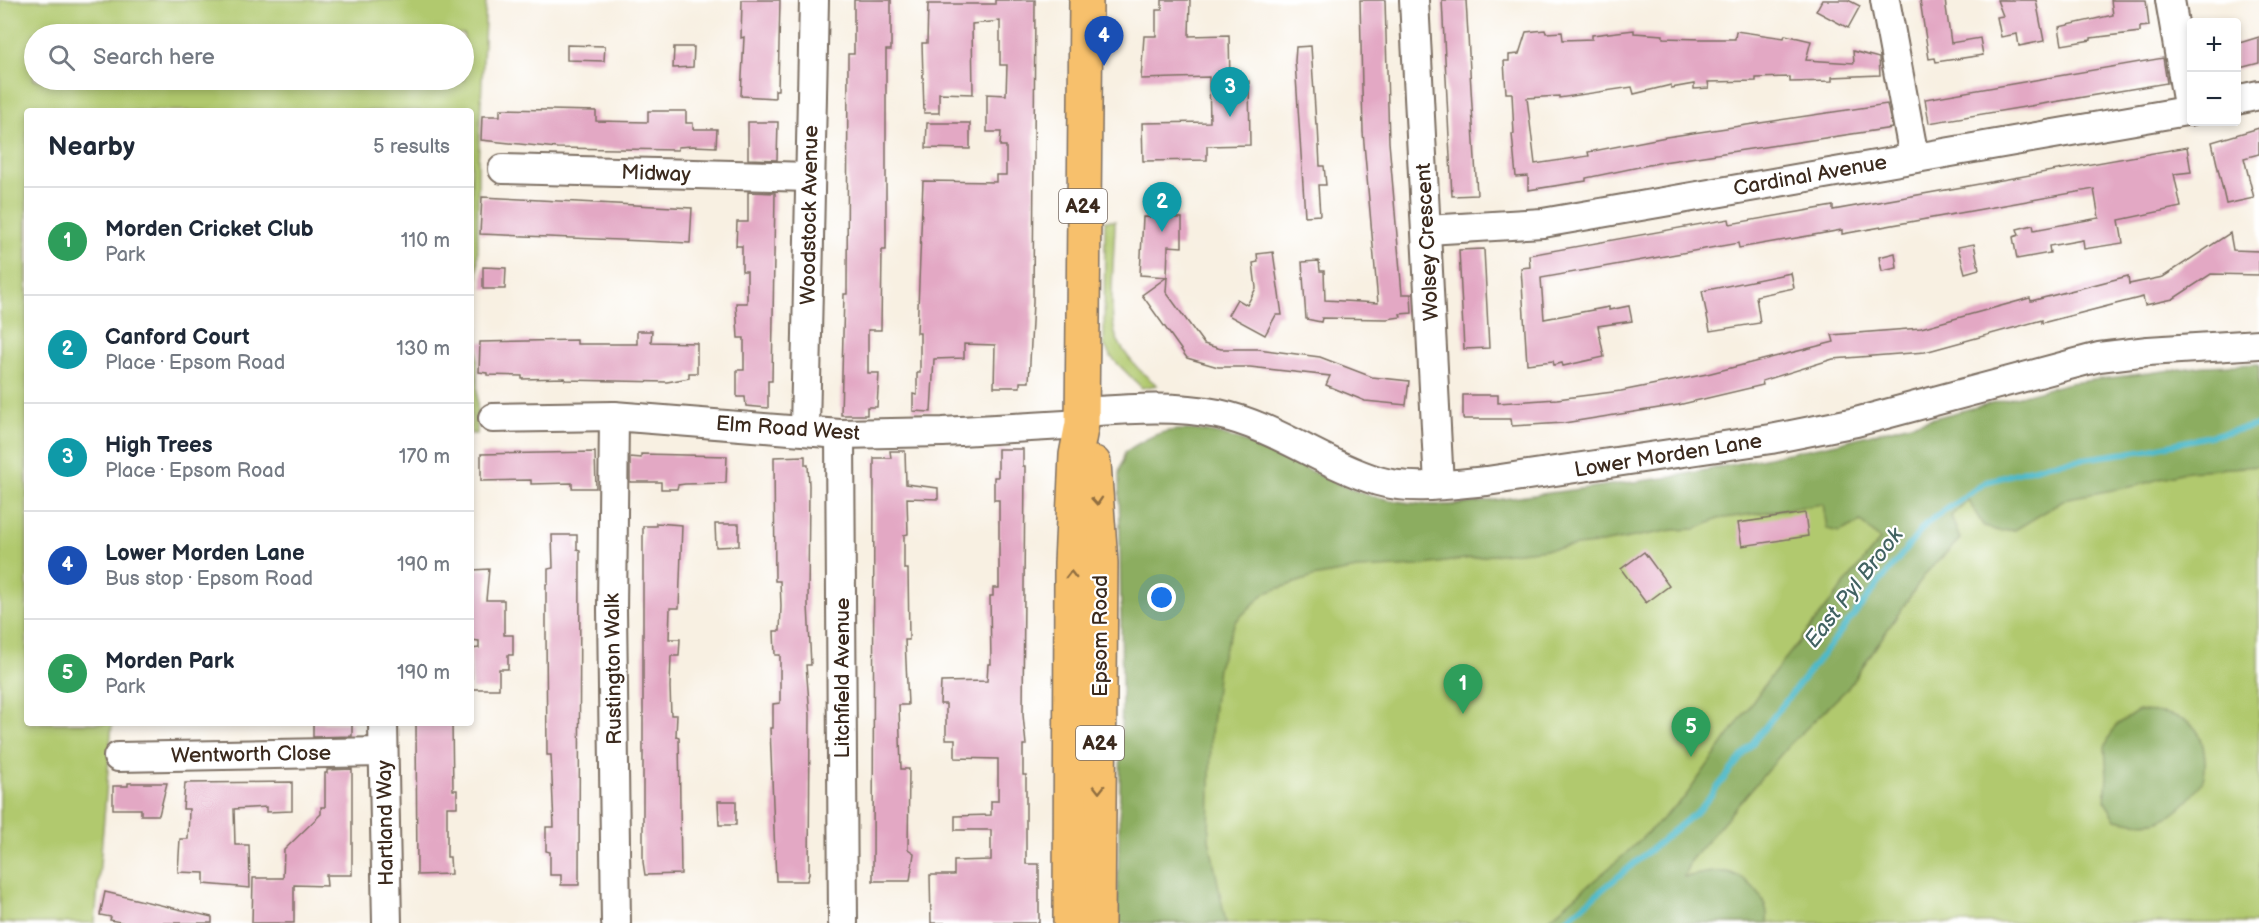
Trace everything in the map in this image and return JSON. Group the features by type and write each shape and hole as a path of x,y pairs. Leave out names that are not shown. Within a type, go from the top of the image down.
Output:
{"highway":[{"name":"Epsom Road","path":"1070,923 1071,563 1076,455 1082,418 1086,0"},
{"name":"Epsom Road","path":"1082,418 1093,454 1101,562 1098,923"}],"street":[{"name":"Woodstock Avenue","path":"805,430 813,0"},
{"name":"Wolsey Crescent","path":"1414,0 1439,485"},
{"path":"1885,0 1914,157"},
{"path":"2169,0 2187,95"},
{"path":"2241,99 2259,95"},
{"name":"Cardinal Avenue","path":"1427,230 1543,223 2187,112"},
{"name":"Midway","path":"503,169 810,177"},
{"name":"Lower Morden Lane","path":"1082,418 1149,408 1219,414 1264,429 1379,481 1439,485 1498,480 1771,439 1856,422 2099,357 2148,351 2259,344"},
{"name":"Elm Road West","path":"493,418 614,416 840,434 943,432 1082,418"},
{"name":"Rustington Walk","path":"614,416 612,610 616,923"},
{"name":"Litchfield Avenue","path":"840,434 843,923"},
{"name":"Hartland Way","path":"384,726 387,923"},
{"name":"Wentworth Close","path":"118,757 384,752"}],"green space":[{"path":"0,0 486,0 478,164 477,434 474,434 474,108 24,108 24,726 112,726 95,923 0,923"},
{"path":"1105,221 1115,221 1112,315 1117,339 1134,364 1157,385 1142,388 1112,358 1104,345"},
{"path":"2259,364 2259,466 2188,471 2135,486 2068,498 2015,530 1999,531 1984,527 1968,500 1951,516 1960,539 1926,573 1848,688 1789,745 1690,861 1684,877 1726,872 1746,881 1758,893 1766,907 1767,923 1544,923 1623,856 1685,797 1766,683 1880,540 1861,522 1839,532 1827,529 1823,504 1718,519 1696,529 1673,530 1596,544 1499,554 1418,566 1357,569 1313,577 1265,593 1235,622 1218,667 1211,735 1209,839 1226,923 1117,923 1122,691 1119,473 1125,452 1147,439 1161,433 1184,430 1208,432 1258,447 1351,489 1377,497 1431,505 1458,505 1671,477 1837,443 2069,383 2204,366"},
{"path":"2259,365 2259,923 1121,923 1124,591 1350,490 1387,502 1425,507 1562,495 1670,478"},
{"path":"2138,711 2168,714 2190,723 2198,733 2204,754 2204,776 2196,792 2176,812 2154,822 2141,823 2116,819 2105,802 2107,777 2105,747 2115,726"}],"building":[{"path":"742,0 780,0 778,90 775,90 775,98 741,96 744,37 741,38"},
{"path":"854,0 891,0 891,50 886,50 886,250 882,250 881,330 868,330 868,373 879,373 877,407 867,407 867,415 841,415 844,294 847,294 848,54 854,54"},
{"path":"995,0 1035,0 1033,302 1029,382 1020,382 1020,387 994,387 995,345 964,344 964,358 934,359 931,412 913,411 913,394 917,395 917,373 920,373 920,333 917,333 923,181 996,182 996,175 1006,175 1006,146 1000,146 1001,132 987,132 987,94 1006,95 1007,65 1000,65 1000,21 972,24 973,94 939,93 939,113 924,113 922,43 927,43 928,4 995,4"},
{"path":"1162,0 1190,0 1189,36 1229,35 1230,82 1249,81 1250,145 1207,146 1207,160 1143,161 1142,123 1210,122 1209,77 1141,79 1144,36 1156,36 1156,10 1162,10"},
{"path":"1360,0 1385,0 1389,142 1402,294 1411,294 1412,313 1400,314 1401,317 1387,319 1322,318 1321,322 1306,319 1302,262 1319,261 1320,271 1324,271 1325,300 1378,303 1363,132"},
{"path":"1442,0 1466,0 1477,195 1452,196"},
{"path":"1822,0 1848,0 1860,6 1848,28 1816,11"},
{"path":"1920,0 1945,0 1951,43 1980,38 1983,55 1936,62 1935,58 1929,59"},
{"path":"1997,0 2036,0 2044,41 2019,46 2017,34 2001,37 1997,17 2003,16"},
{"path":"2111,0 2146,0 2149,26 2140,27 2140,32 2091,38 2091,40 2062,45 2059,27 2113,15"},
{"path":"1545,30 1546,33 1562,32 1563,40 1592,39 1592,35 1634,30 1634,33 1663,35 1663,38 1735,39 1736,31 1784,38 1785,35 1811,41 1806,60 1854,63 1853,51 1879,58 1880,75 1832,77 1832,81 1790,82 1790,77 1756,78 1756,81 1708,82 1709,88 1694,89 1694,84 1671,88 1671,85 1634,94 1632,87 1559,98 1559,96 1527,98 1535,164 1589,156 1588,152 1666,137 1887,104 1892,128 1663,162 1586,178 1586,181 1528,190 1528,176 1516,177 1512,134 1514,134 1512,93 1506,93 1504,61 1509,61 1509,55 1519,54 1526,32"},
{"path":"2259,37 2259,63 2241,68 2241,42"},
{"path":"567,45 605,46 604,61 567,60"},
{"path":"1311,46 1320,166 1324,166 1326,185 1318,185 1320,215 1305,216 1295,61 1296,47"},
{"path":"674,47 694,47 693,67 673,68"},
{"path":"2163,58 2167,83 1929,123 1925,99"},
{"path":"500,109 596,111 596,121 648,122 648,111 686,111 686,123 693,123 693,129 717,129 716,147 678,147 678,150 557,148 481,140 482,116 500,116"},
{"path":"748,122 778,122 777,160 748,159"},
{"path":"927,123 970,123 970,149 926,148"},
{"path":"2259,128 2259,154 2244,158 2254,198 2226,204 2212,142"},
{"path":"2187,147 2191,172 2174,174 2181,207 2119,220 2123,243 2084,249 2083,240 2049,246 2050,253 2017,259 2013,237 2019,235 2017,229 2033,225 2034,230 2099,218 2094,189 1842,234 1842,230 1739,248 1738,243 1541,278 1544,319 1609,307 1609,310 1629,306 1632,321 1598,326 1604,357 1563,366 1562,363 1554,365 1553,361 1527,364 1521,268 1530,267 1529,255 1729,219 1730,224 1833,206 1833,210"},
{"path":"748,192 775,193 772,381 768,381 768,408 746,406 745,397 737,397 737,370 744,370 744,338 738,338 736,303 747,303 747,271 742,271 742,246 736,246 737,222 748,222"},
{"path":"482,197 692,208 690,243 480,234"},
{"path":"1143,217 1182,218 1182,247 1168,246 1167,277 1140,275"},
{"path":"2230,233 2233,250 2259,251 2259,275 2211,274 2173,299 2145,305 2143,297 2042,323 2042,320 1925,352 1833,359 1762,381 1763,385 1678,405 1564,423 1512,426 1511,419 1463,419 1463,395 1498,395 1498,403 1621,391 1707,374 1834,342 1832,335 1921,328 2030,298 2031,301 2128,276 2129,284 2163,277"},
{"path":"1974,244 1979,269 1965,273 1958,247"},
{"path":"1484,249 1489,348 1464,349 1459,250"},
{"path":"1273,252 1282,315 1276,315 1265,335 1228,315 1237,299 1247,305 1256,288 1253,263 1258,262 1257,254"},
{"path":"1895,253 1897,268 1882,271 1879,257"},
{"path":"483,267 506,268 505,289 483,289"},
{"path":"1791,273 1794,288 1756,296 1760,323 1710,331 1702,291"},
{"path":"1167,277 1166,292 1204,344 1221,349 1258,349 1320,357 1372,377 1409,381 1406,405 1365,401 1326,385 1330,376 1250,367 1218,367 1187,358 1142,295"},
{"path":"637,331 652,331 651,342 697,343 697,373 689,373 689,378 667,382 565,380 565,378 522,379 522,376 487,375 487,373 479,372 480,342 577,340 577,344 637,344"},
{"path":"998,449 1023,449 1023,466 1025,466 1023,715 1026,745 1023,745 1023,775 1026,775 1026,864 1039,864 1039,923 931,923 930,875 954,875 954,861 991,860 991,830 955,830 955,816 991,815 991,801 998,801 998,759 955,758 955,739 946,739 946,704 940,704 941,682 987,681 988,664 991,664 990,596 993,596 993,588 999,588 999,500 994,500 994,477 998,477"},
{"path":"890,451 905,451 906,484 938,488 938,499 907,498 908,534 904,535 904,569 908,569 909,640 905,640 908,705 899,705 901,769 909,769 908,849 914,853 910,881 873,881 874,458 891,458"},
{"path":"595,452 596,488 572,488 572,483 531,484 531,480 481,481 481,454"},
{"path":"641,454 727,456 726,483 685,484 678,485 677,489 661,489 661,482 630,482 630,457 641,458"},
{"path":"805,456 809,485 808,605 811,665 806,665 810,715 809,874 807,881 776,881 770,728 773,728 773,704 780,703 780,655 775,655 774,631 780,631 781,606 780,581 775,581 774,457"},
{"path":"1805,513 1808,536 1742,546 1738,523"},
{"path":"656,523 682,525 679,608 670,608 669,639 680,639 679,656 671,656 670,687 671,715 677,715 676,736 679,737 681,874 645,875 643,862 643,526 656,526"},
{"path":"715,524 739,524 739,546 716,547"},
{"path":"552,535 577,535 577,549 580,550 579,885 561,885 561,875 550,875 550,852 546,851 546,827 554,827 551,755 547,755 546,633 546,584 548,584 548,569 553,568"},
{"path":"1644,552 1669,586 1646,603 1621,569"},
{"path":"489,569 486,600 504,600 504,635 513,635 513,655 508,655 508,669 499,669 499,689 474,689 474,649 479,648 479,641 474,640 474,570"},
{"path":"313,726 352,726 352,736 313,737"},
{"path":"416,726 452,726 453,790 457,790 457,807 447,807 447,857 450,857 451,874 417,875"},
{"path":"352,769 352,875 326,875 327,886 294,885 294,923 252,923 253,878 283,878 284,850 321,814 321,807 325,807 325,773 327,770"},
{"path":"292,782 292,811 266,812 266,807 234,809 235,845 249,845 250,888 204,884 204,873 178,872 180,839 188,839 189,809 183,809 185,783"},
{"path":"128,783 167,783 159,815 141,815 141,809 113,809 113,786 128,786"},
{"path":"718,801 736,801 736,825 719,825"},
{"path":"105,892 212,917 212,923 125,923 110,920 111,917 100,915"}],"waterway":[{"name":"East Pyl Brook","path":"1562,923 1701,808 1926,524 1986,482 2048,464 2146,450 2259,425"}],"place":[{"name":"Lower Morden Lane","path":"1104,66"},
{"name":"High Trees","path":"1230,117"},
{"name":"Canford Court","path":"1162,232"},
{"name":"Morden Cricket Club","path":"1463,714"},
{"name":"Morden Park","path":"1691,757"}]}
